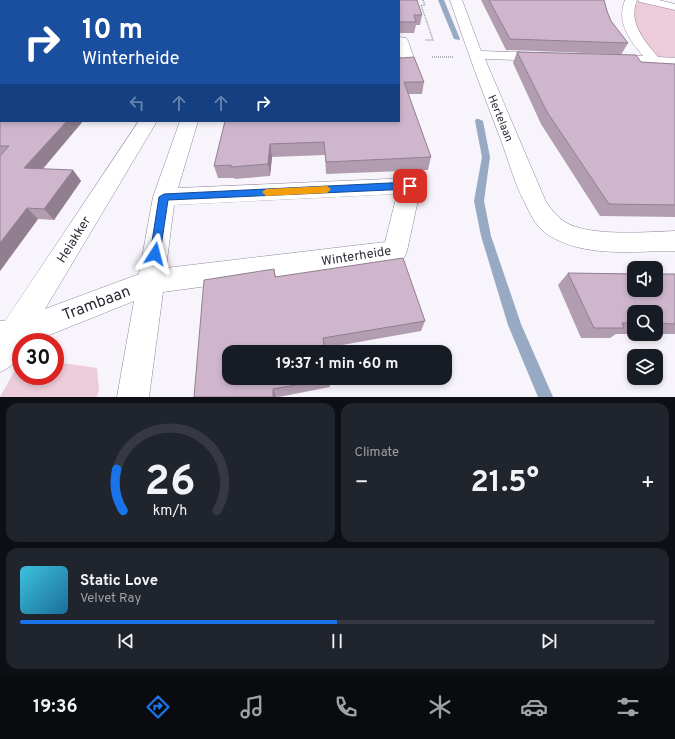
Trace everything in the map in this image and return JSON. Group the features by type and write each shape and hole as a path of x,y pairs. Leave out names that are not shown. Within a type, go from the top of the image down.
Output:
{"street":[{"name":"Hertelaan","path":"456,0 476,55 536,204 544,217 558,230 572,236 588,240 675,241"},
{"path":"631,0 626,7 628,20 636,40 654,61"},
{"path":"644,0 675,7"},
{"path":"400,41 403,61"},
{"path":"476,55 561,58"},
{"path":"600,59 675,62"},
{"name":"Heiakker","path":"4,342 147,122"},
{"path":"150,282 164,197 189,122"},
{"name":"Winterheide","path":"150,282 395,251 410,186 164,197"},
{"name":"Trambaan","path":"4,342 150,282"},
{"name":"Trambaan","path":"133,397 150,282"}],"path":[{"path":"400,41 433,40 421,5 425,5 424,0"},
{"path":"403,61 476,55"}],"shaded area":[{"path":"638,1 675,9 675,57 654,57 639,35 633,16 635,6"},
{"path":"64,363 97,368 99,390 97,397 0,397 12,375 12,385 64,385"}],"building":[{"path":"400,0 417,0 422,15 414,15 416,22 400,22"},
{"path":"489,0 604,0 611,21 628,43 510,39"},
{"path":"517,52 636,55 641,62 675,64 675,205 609,204 547,112"},
{"path":"400,57 414,57 424,82 404,82 431,157 326,162 324,142 270,144 268,164 231,167 231,165 214,166 225,122 400,122"},
{"path":"0,122 66,122 24,168 73,170 44,209 27,208 0,243 0,156 9,146 0,146"},
{"path":"403,258 425,321 323,338 324,345 222,345 222,385 296,385 273,389 273,397 194,397 204,280 274,269 275,277"},
{"path":"568,273 627,274 627,297 663,297 663,274 675,274 675,324 663,323 663,305 627,305 627,323 622,323 624,328 594,328"}],"waterway":[{"path":"441,0 457,39"},
{"path":"479,121 486,157 479,201 486,236 515,325 546,397"}],"slow traffic":[{"path":"266,192 327,189"}],"route":[{"path":"155,254 164,197 410,186"}]}
